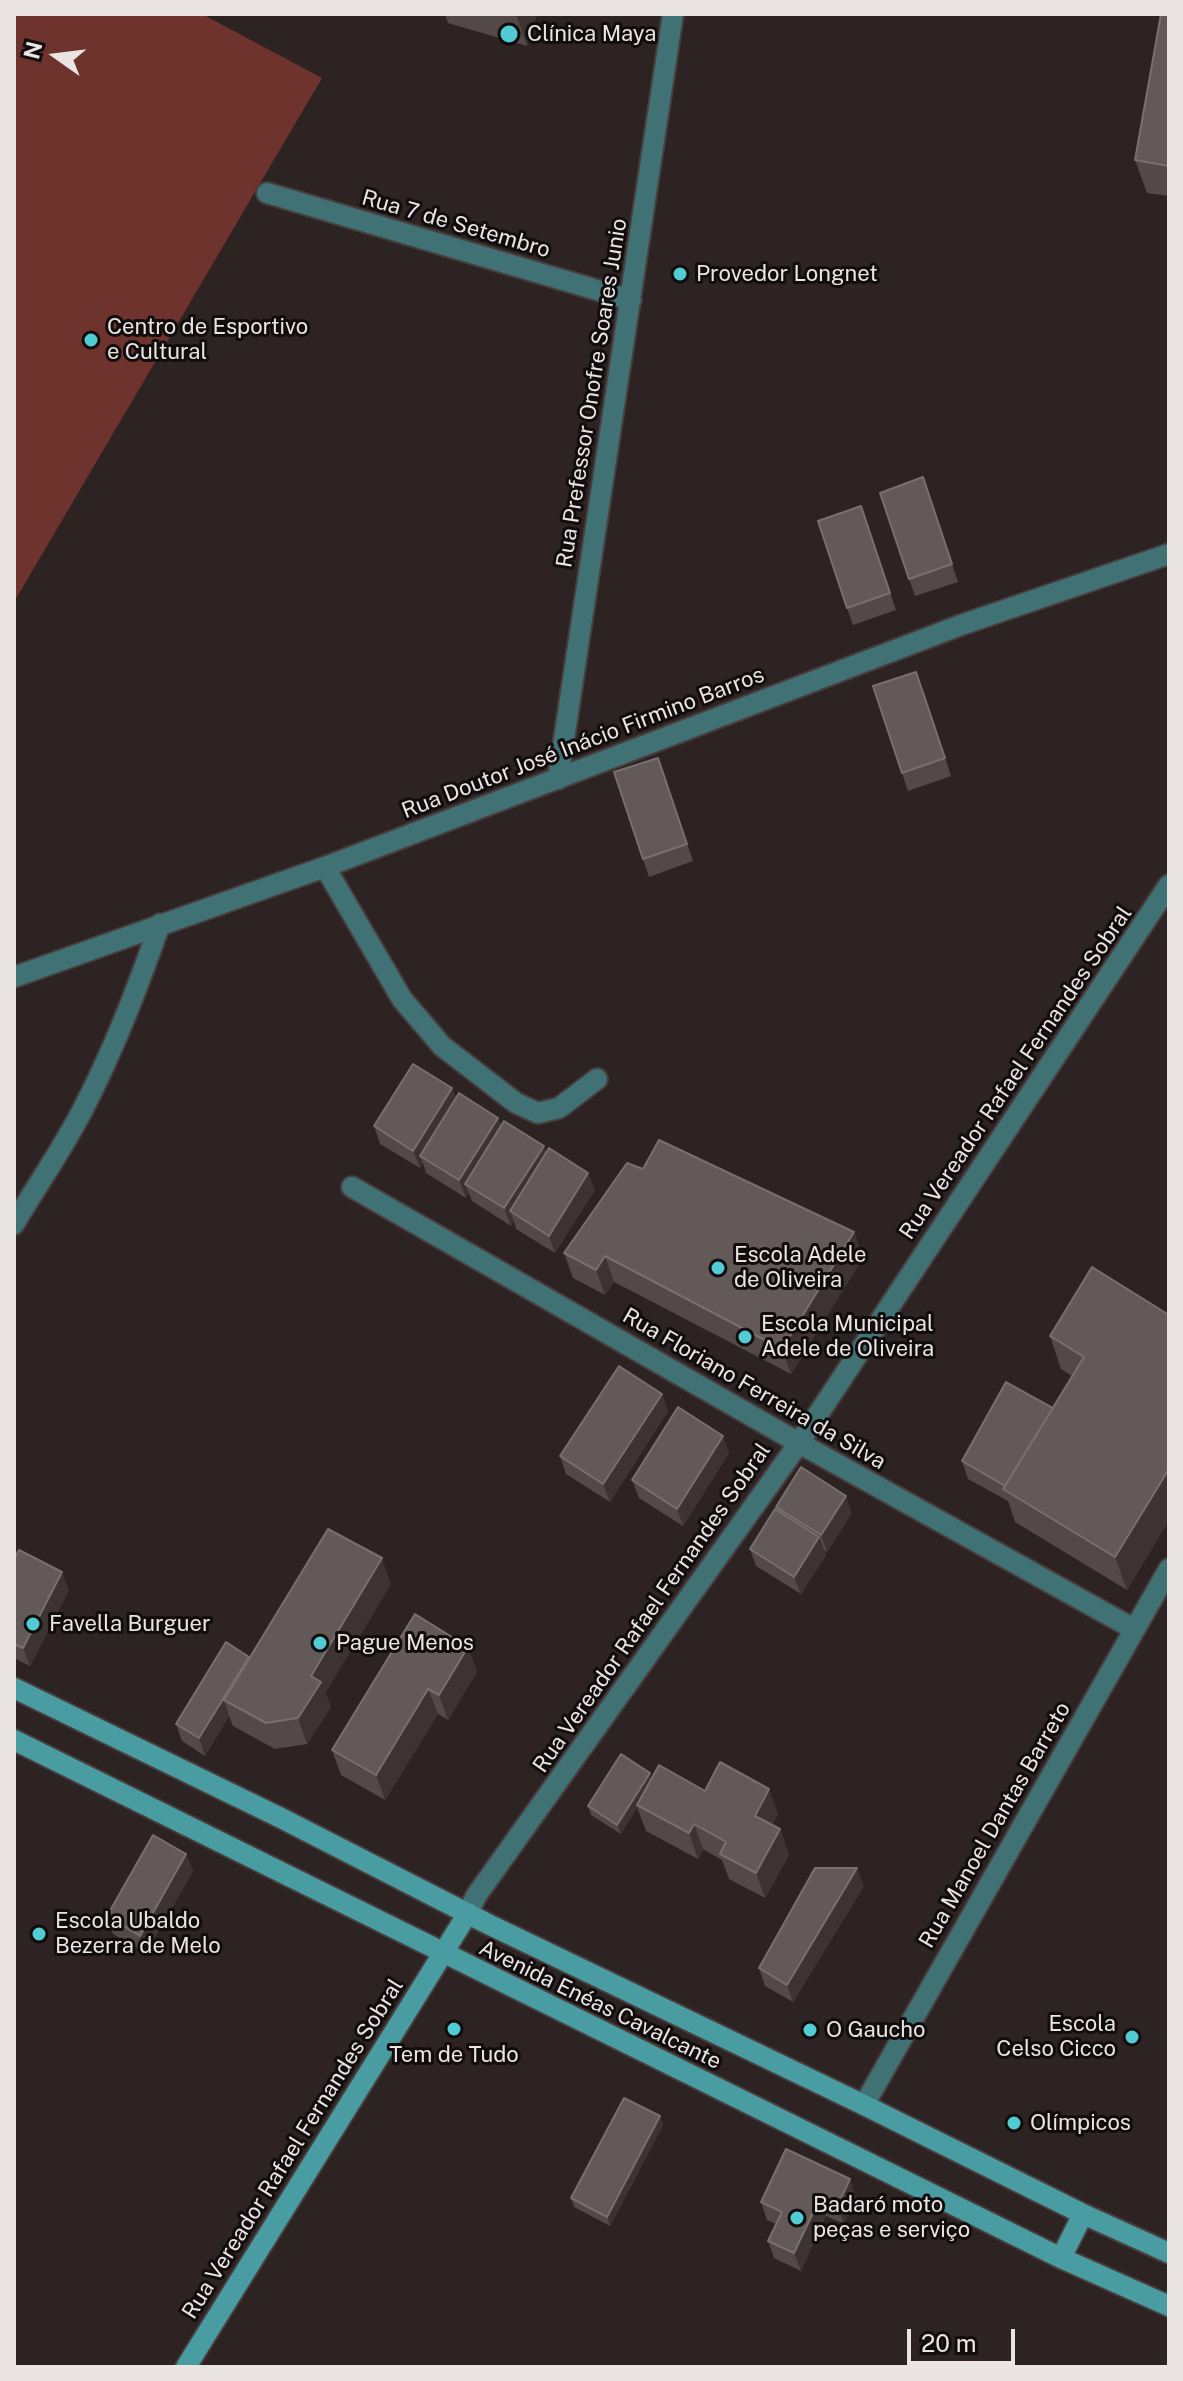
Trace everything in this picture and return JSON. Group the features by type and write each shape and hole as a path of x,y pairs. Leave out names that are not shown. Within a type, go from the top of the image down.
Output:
{"main road":[{"name":"Avenida Enéas Cavalcante","path":"15,1691 1083,2214 1169,2253"},
{"name":"Avenida Enéas Cavalcante","path":"14,1740 1061,2258 1169,2306"},
{"name":"Rua Vereador Rafael Fernandes Sobral","path":"186,2367 468,1913"},
{"path":"1061,2258 1083,2214"}],"street":[{"name":"Rua Prefessor Onofre Soares Junio","path":"558,779 673,14"},
{"name":"Rua 7 de Setembro","path":"267,193 631,300"},
{"name":"Rua Doutor José Inácio Firmino Barros","path":"14,977 325,867 961,625 1169,554"},
{"path":"325,867 402,999 442,1046 516,1103 538,1113 559,1108 597,1079"},
{"name":"Rua Vereador Rafael Fernandes Sobral","path":"468,1913 476,1896 799,1443 1169,885"},
{"path":"14,1224 80,1115 134,999 160,924"},
{"name":"Rua Floriano Ferreira da Silva","path":"352,1187 799,1443 1134,1629"},
{"name":"Rua Manoel Dantas Barreto","path":"864,2105 1169,1569"}],"shaded area":[{"name":"Centro de Esportivo e Cultural","path":"14,14 202,14 322,78 14,602"}],"building":[{"path":"1161,14 1169,14 1169,166 1135,160"},
{"path":"923,477 952,564 909,579 880,493"},
{"path":"861,506 890,593 847,608 818,521"},
{"path":"916,672 945,758 902,773 873,686"},
{"path":"658,758 687,844 643,859 614,772"},
{"path":"413,1064 452,1088 413,1151 374,1126"},
{"path":"459,1093 498,1118 459,1180 420,1156"},
{"path":"504,1121 544,1146 504,1208 465,1184"},
{"name":"Escola Municipal Adele de Oliveira","path":"659,1140 854,1232 782,1349 605,1256 596,1270 564,1253 627,1163 643,1169"},
{"path":"549,1148 588,1173 549,1236 510,1211"},
{"path":"1092,1267 1169,1315 1169,1469 1115,1557 1003,1489 1084,1357 1050,1336"},
{"path":"619,1366 662,1394 603,1484 560,1456"},
{"path":"1006,1382 1053,1408 1005,1486 962,1461"},
{"path":"678,1407 723,1436 677,1509 632,1480"},
{"path":"801,1467 846,1496 821,1535 776,1507"},
{"path":"775,1509 819,1537 794,1577 750,1549"},
{"name":"Pague Menos","path":"328,1529 382,1558 311,1676 321,1682 298,1718 266,1723 224,1700"},
{"path":"19,1550 62,1572 23,1648 14,1644 14,1559"},
{"path":"415,1614 468,1647 439,1695 428,1689 376,1775 332,1750"},
{"path":"226,1642 249,1657 199,1738 176,1724"},
{"path":"621,1754 650,1773 617,1825 588,1806"},
{"path":"720,1762 769,1789 755,1816 780,1829 756,1873 720,1854 726,1842 694,1824 689,1833 637,1805 659,1765 705,1791"},
{"path":"153,1835 186,1854 140,1936 107,1916"},
{"path":"815,1868 857,1868 787,1985 759,1968"},
{"path":"624,2098 660,2116 607,2217 571,2198"},
{"name":"Badaró moto peças e serviço","path":"786,2149 850,2179 837,2207 820,2198 794,2253 768,2241 782,2212 761,2202"}],"place":[{"name":"Clínica Maya","path":"509,34"},
{"name":"Provedor Longnet","path":"680,274"},
{"name":"Centro de Esportivo e Cultural","path":"91,340"},
{"name":"Escola Adele de Oliveira","path":"718,1268"},
{"name":"Escola Municipal Adele de Oliveira","path":"745,1337"},
{"name":"Favella Burguer","path":"33,1624"},
{"name":"Pague Menos","path":"320,1643"},
{"name":"Escola Ubaldo Bezerra de Melo","path":"39,1934"},
{"name":"Tem de Tudo","path":"454,2029"},
{"name":"O Gaucho","path":"810,2030"},
{"name":"Escola Celso Cicco","path":"1132,2037"},
{"name":"Olímpicos","path":"1014,2123"},
{"name":"Badaró moto peças e serviço","path":"797,2218"}]}
